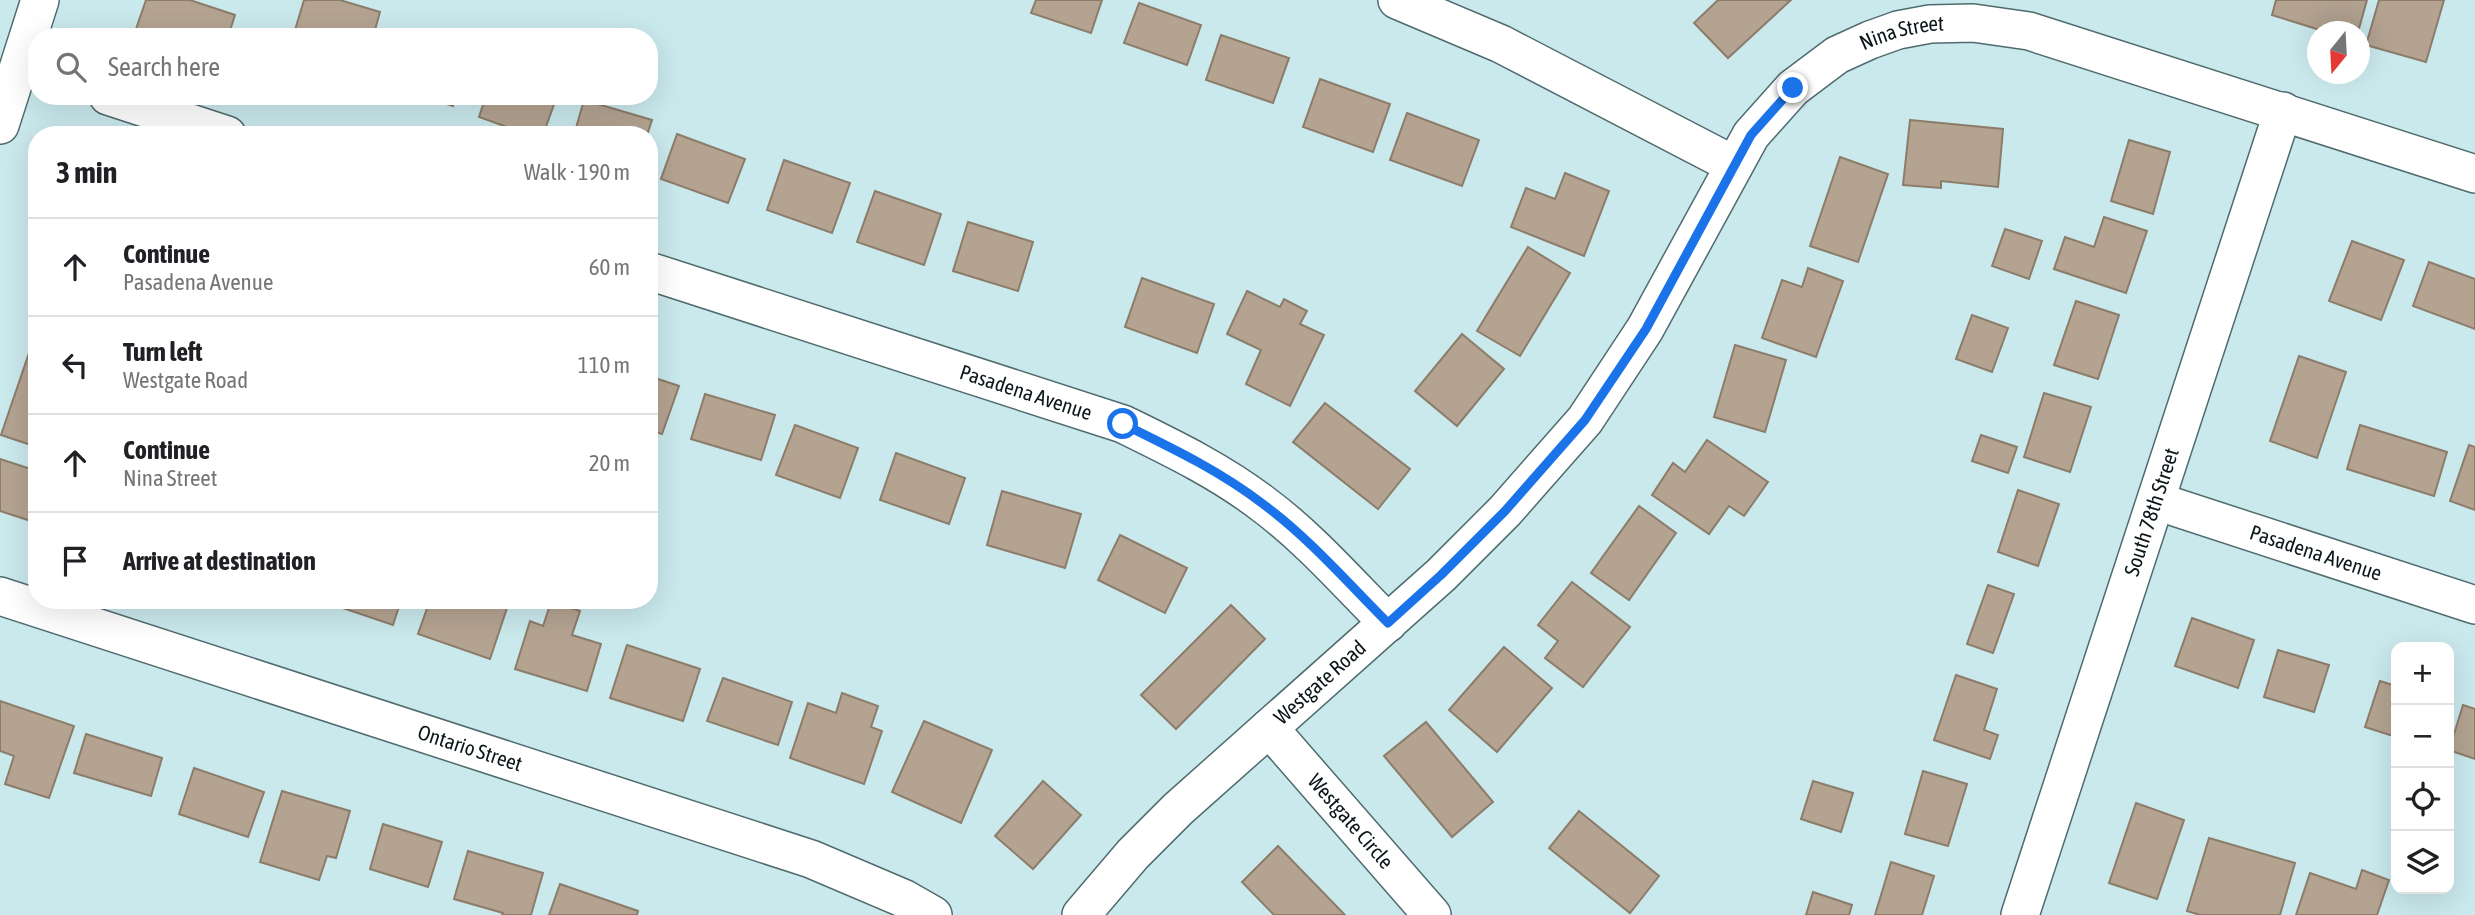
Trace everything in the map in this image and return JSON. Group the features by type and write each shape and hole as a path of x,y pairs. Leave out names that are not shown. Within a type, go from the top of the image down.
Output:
{"street":[{"path":"35,28 40,0"},
{"path":"1397,0 1501,44 1734,164"},
{"name":"Nina Street","path":"1734,164 1751,135 1793,88 1837,55 1898,30 1930,24 1973,23 2029,31 2475,174"},
{"path":"0,125 28,70"},
{"path":"135,105 200,126"},
{"name":"South 78th Street","path":"2020,915 2283,111"},
{"name":"Westgate Road","path":"1081,915 1142,845 1178,809 1441,575 1505,511 1585,420 1646,329 1734,164"},
{"name":"Pasadena Avenue","path":"658,274 1135,430 1192,458 1263,504 1306,540 1388,623"},
{"name":"Pasadena Avenue","path":"2156,501 2475,605"},
{"name":"Ontario Street","path":"0,596 28,605"},
{"name":"Ontario Street","path":"40,609 811,859 933,915"},
{"name":"Westgate Circle","path":"1269,727 1432,915"}],"building":[{"path":"146,0 190,0 235,15 231,28 136,28"},
{"path":"304,0 340,0 380,12 376,28 296,28"},
{"path":"1036,0 1102,0 1091,33 1031,13"},
{"path":"1718,0 1791,0 1728,58 1694,23"},
{"path":"2276,0 2367,0 2361,21 2307,21 2307,26 2272,15"},
{"path":"2379,0 2444,0 2426,62 2370,46 2370,31"},
{"path":"1139,3 1201,25 1187,65 1124,43"},
{"path":"1221,35 1289,58 1273,103 1206,80"},
{"path":"1320,79 1390,104 1373,152 1303,127"},
{"path":"483,105 554,105 546,126 504,126 479,117"},
{"path":"583,105 601,105 652,120 650,126 577,126"},
{"path":"1407,113 1479,140 1462,186 1390,160"},
{"path":"1910,120 2003,129 1998,187 1941,181 1941,188 1903,185"},
{"path":"677,134 745,159 728,203 661,179"},
{"path":"2129,140 2170,152 2153,214 2111,201"},
{"path":"1840,157 1888,174 1858,262 1810,246"},
{"path":"784,160 850,183 832,233 767,210"},
{"path":"1565,173 1609,191 1584,256 1511,227 1526,188 1555,199"},
{"path":"875,191 941,214 924,265 857,242"},
{"path":"2104,217 2147,231 2126,293 2054,269 2065,237 2094,247"},
{"path":"968,222 1033,242 1018,291 953,271"},
{"path":"2005,229 2042,241 2029,279 1992,266"},
{"path":"2352,241 2404,260 2381,320 2329,301"},
{"path":"1528,247 1570,273 1520,356 1477,331"},
{"path":"2429,262 2475,279 2475,329 2413,306"},
{"path":"1808,268 1843,281 1816,357 1762,338 1782,280 1802,287"},
{"path":"1142,278 1214,304 1197,353 1125,327"},
{"path":"1247,291 1280,307 1284,299 1307,311 1300,324 1324,335 1290,406 1246,384 1261,350 1227,334"},
{"path":"2076,301 2119,315 2098,379 2054,365"},
{"path":"1972,315 2008,328 1992,372 1956,359"},
{"path":"1462,334 1504,369 1457,426 1415,391"},
{"path":"1735,345 1786,360 1765,432 1714,417"},
{"path":"28,356 28,444 1,435"},
{"path":"2299,356 2346,372 2317,458 2270,441"},
{"path":"658,379 679,386 662,434 658,433"},
{"path":"2044,393 2091,407 2070,472 2024,457"},
{"path":"705,394 775,415 761,460 691,439"},
{"path":"1325,403 1410,469 1378,509 1293,442"},
{"path":"795,425 858,448 840,498 776,475"},
{"path":"2360,425 2447,452 2434,496 2347,469"},
{"path":"1981,435 2017,447 2008,473 1972,461"},
{"path":"1707,440 1768,482 1744,516 1729,506 1709,534 1652,495 1673,463 1685,472"},
{"path":"2469,445 2475,447 2475,510 2450,501"},
{"path":"896,453 965,478 949,524 880,500"},
{"path":"0,459 28,468 28,520 0,511"},
{"path":"2018,490 2059,504 2038,566 1998,552"},
{"path":"1002,491 1081,514 1065,568 987,545"},
{"path":"1639,506 1676,533 1629,600 1591,573"},
{"path":"1120,535 1187,568 1165,613 1098,580"},
{"path":"1572,582 1630,627 1583,687 1545,658 1558,641 1538,625"},
{"path":"1988,585 2014,594 1993,653 1967,644"},
{"path":"1231,605 1265,639 1176,729 1141,695"},
{"path":"346,609 398,609 393,625"},
{"path":"427,609 507,609 490,659 418,634"},
{"path":"549,609 580,611 572,635 601,644 587,691 515,669 530,621 543,626"},
{"path":"2192,618 2254,640 2238,688 2175,666"},
{"path":"627,645 700,669 683,721 610,698"},
{"path":"1504,647 1552,688 1497,752 1449,710"},
{"path":"2278,650 2329,665 2314,712 2264,697"},
{"path":"1956,675 1997,689 1984,730 1998,735 1990,759 1934,740"},
{"path":"723,678 792,702 778,745 707,721"},
{"path":"2380,681 2391,684 2391,735 2365,727"},
{"path":"842,693 878,706 871,727 882,731 864,784 790,758 808,703 836,713"},
{"path":"0,701 74,726 49,798 5,784 14,756 0,751"},
{"path":"2463,705 2475,709 2475,759 2454,752 2454,734"},
{"path":"924,721 992,750 961,823 892,792"},
{"path":"1426,722 1493,802 1452,837 1384,756"},
{"path":"86,734 162,758 151,796 74,773"},
{"path":"194,768 264,792 248,837 179,814"},
{"path":"1923,771 1967,784 1948,846 1905,834"},
{"path":"1043,781 1081,815 1033,869 995,836"},
{"path":"1813,781 1853,793 1841,832 1801,819"},
{"path":"282,791 350,811 336,858 327,856 319,880 260,862"},
{"path":"2136,803 2184,820 2157,899 2109,883"},
{"path":"1579,811 1659,876 1630,913 1549,848"},
{"path":"383,824 442,842 428,887 370,869"},
{"path":"2209,838 2295,863 2280,915 2200,915 2187,911"},
{"path":"1278,846 1345,915 1274,915 1242,882"},
{"path":"468,851 543,873 531,915 502,915 503,913 454,899"},
{"path":"1891,862 1934,876 1922,915 1875,915"},
{"path":"2362,870 2389,880 2377,915 2296,915 2310,873 2356,889"},
{"path":"560,884 638,911 637,915 549,915"},
{"path":"1813,892 1852,905 1849,915 1806,915"}],"route":[{"path":"1123,424 1192,458 1263,504 1306,540 1388,623 1505,511 1585,420 1646,329 1751,135 1793,88"}]}
